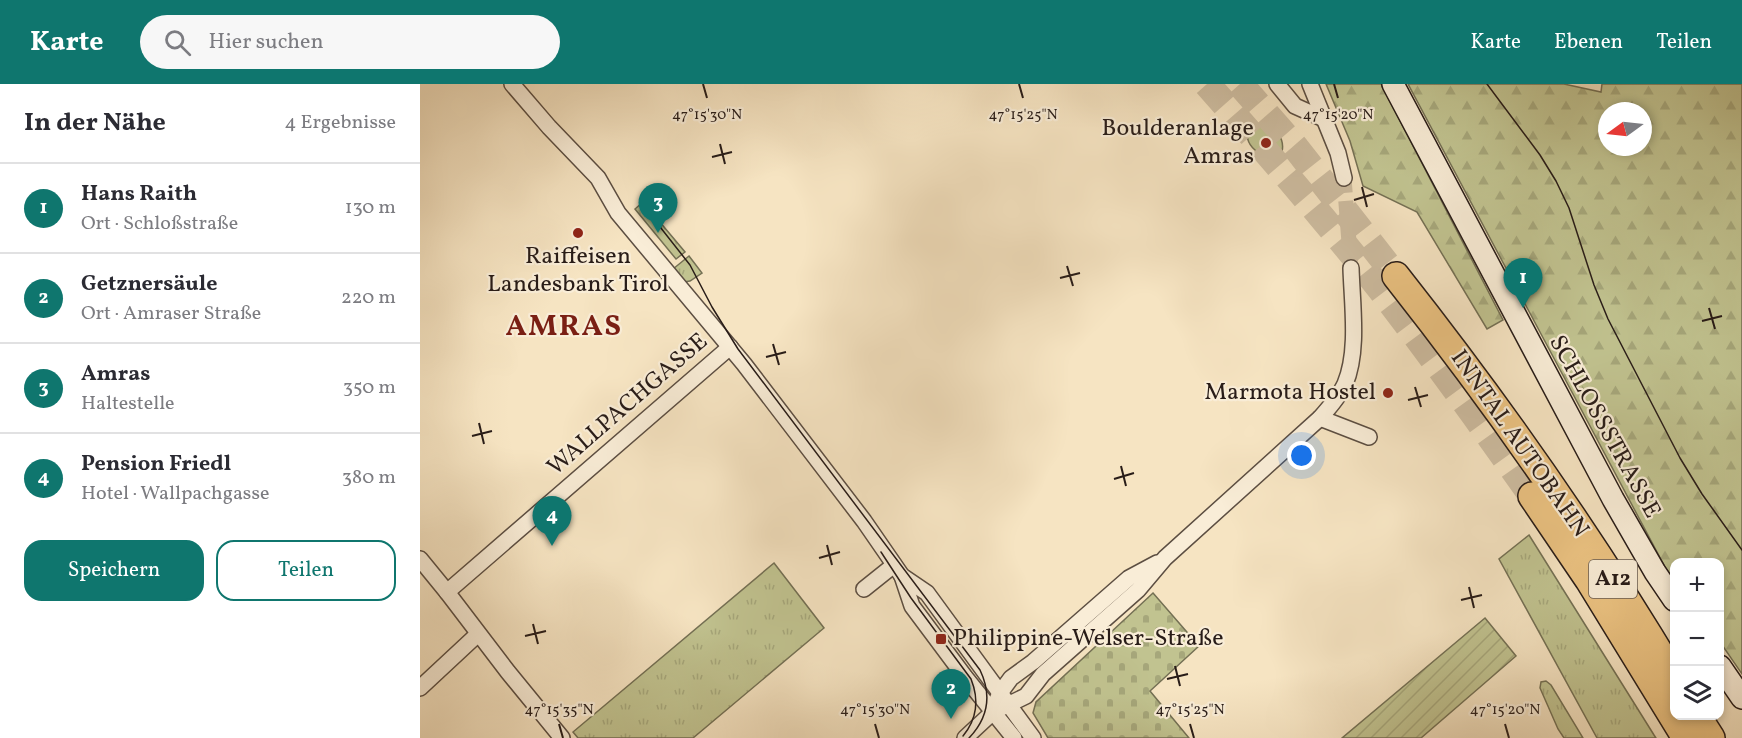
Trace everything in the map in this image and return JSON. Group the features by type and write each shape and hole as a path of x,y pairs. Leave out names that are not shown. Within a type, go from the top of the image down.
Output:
{"highway":[{"name":"INNTAL AUTOBAHN","path":"1396,276 1536,465 1643,625 1670,670"},
{"name":"INNTAL AUTOBAHN","path":"1532,496 1589,580 1686,738"},
{"path":"1700,720 1711,738"}],"main road":[{"name":"SCHLOSSSTRASSE","path":"1393,84 1613,499 1670,594"},
{"path":"1724,673 1742,698"}],"street":[{"path":"512,84 598,178 618,213 730,347 858,514 898,570 912,606 1014,738"},
{"path":"1277,84 1295,106 1324,119"},
{"path":"1310,84 1338,153 1344,178"},
{"path":"1004,699 1026,696 1043,674 1138,590 1165,558 1320,418 1335,400 1345,384 1351,363 1353,339 1351,268"},
{"name":"WALLPACHGASSE","path":"447,591 730,347"},
{"path":"1320,418 1370,437"},
{"path":"965,738 1004,699 1011,678 1033,662 1129,578 1165,558"},
{"path":"420,559 562,738"},
{"path":"864,589 898,570"},
{"path":"898,570 927,593 1033,738"},
{"path":"420,688 478,634"}],"green space":[{"path":"1326,84 1381,84 1503,320 1487,329 1417,212 1363,186 1350,141"},
{"path":"1408,84 1564,84 1601,92 1602,84 1742,84 1742,674 1724,648 1724,558 1670,558 1670,574"},
{"name":"Boulderanlage Amras","path":"1263,125 1272,129 1281,138 1282,152 1266,156 1251,145 1247,135 1251,130"},
{"path":"643,202 685,252 676,259 635,209"},
{"path":"689,256 702,273 684,282 673,269"},
{"path":"1529,535 1656,738 1597,738 1499,559"},
{"path":"774,563 824,628 693,738 578,738 573,732"},
{"path":"1153,593 1199,646 1150,691 1189,738 1048,738 1033,713 1036,702"},
{"path":"1485,618 1516,656 1421,738 1342,738"},
{"path":"1546,681 1551,685 1583,738 1564,738 1558,729 1540,688 1541,682"}],"tunnel":[{"path":"1207,84 1378,286 1532,496"},
{"path":"1240,84 1296,148 1396,276"},
{"path":"1344,178 1351,268"}],"tram line":[{"path":"1487,84 1540,155 1556,181 1569,208 1594,285 1608,319 1680,458 1702,494 1742,550"},
{"path":"642,204 690,265 738,349 980,670 986,688 986,706 980,722 969,738"},
{"path":"881,552 911,598 971,679 974,686 975,709 971,723 963,736"}],"place":[{"name":"Boulderanlage Amras","path":"1266,143"},
{"name":"Raiffeisen Landesbank Tirol","path":"578,233"},
{"name":"Amras","path":"658,233"},
{"name":"Hans Raith","path":"1523,308"},
{"name":"Marmota Hostel","path":"1388,393"},
{"name":"Pension Friedl","path":"552,546"},
{"name":"Philippine-Welser-Straße","path":"941,639"},
{"name":"Getznersäule","path":"951,719"}],"district":[{"name":"AMRAS","path":"564,327"}]}
